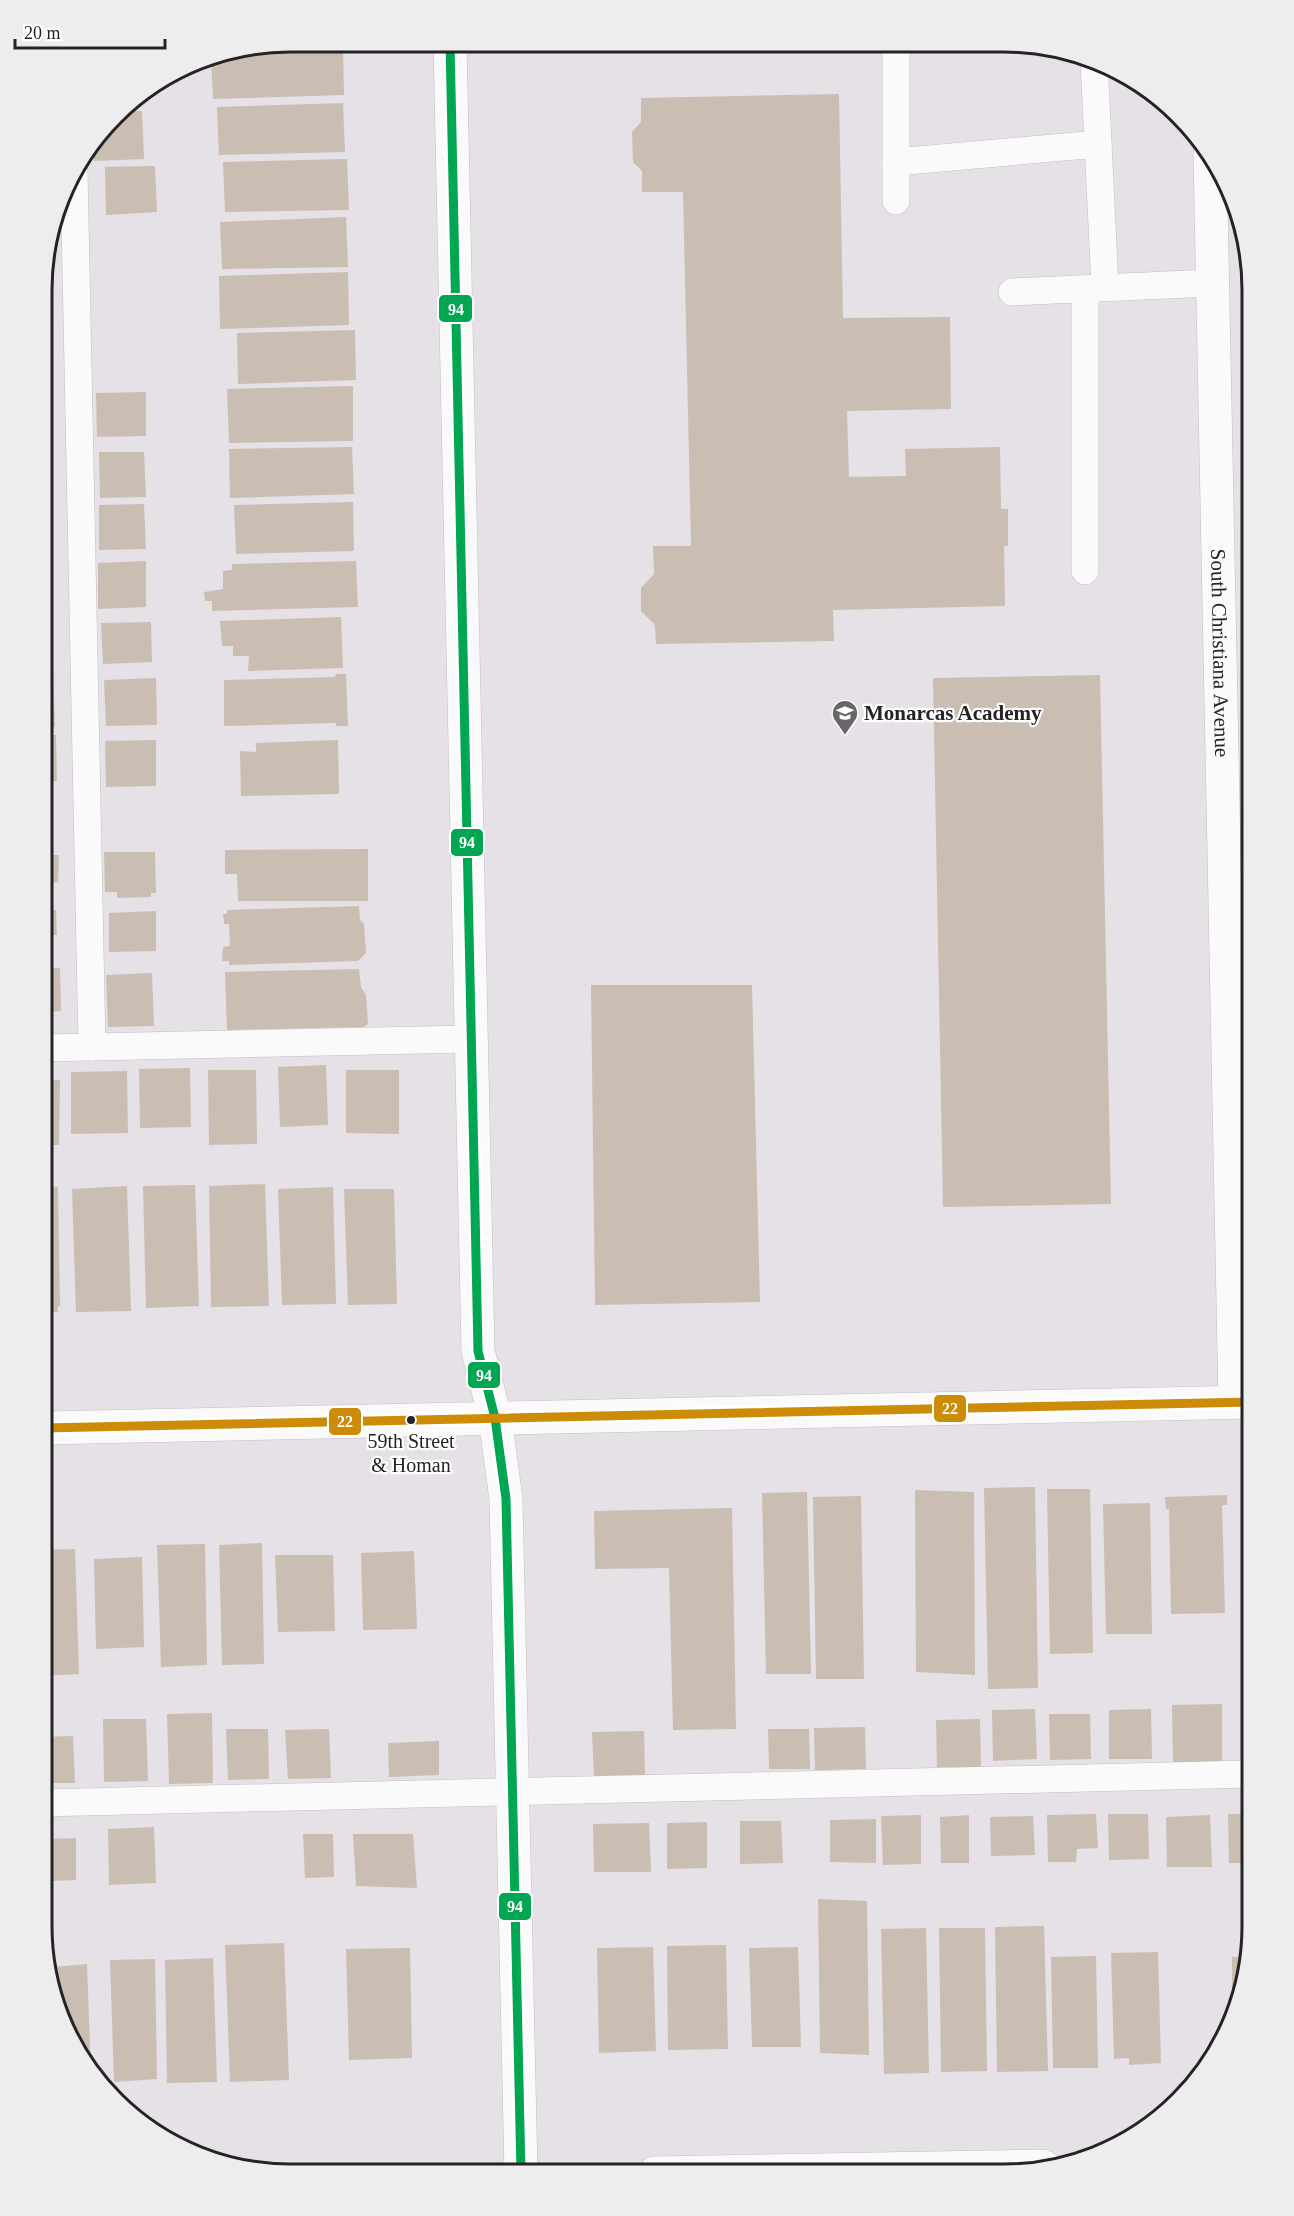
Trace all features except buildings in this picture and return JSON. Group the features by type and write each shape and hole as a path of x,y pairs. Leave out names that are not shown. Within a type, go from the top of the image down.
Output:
{"street":[{"path":"450,52 478,1351 495,1418 506,1499 522,2164"},
{"name":"South Christiana Avenue","path":"1210,172 1212,283 1240,1062 1242,1232"},
{"path":"52,1428 1242,1402"}],"lane":[{"path":"896,52 896,201"},
{"path":"1084,572 1095,288 1098,144 1095,71"},
{"path":"896,162 1098,144"},
{"path":"74,191 92,1047"},
{"path":"1012,292 1212,283"},
{"path":"52,1048 470,1039"},
{"path":"52,1803 1242,1774"}],"transit line":[{"name":"94","path":"450,52 478,1351 495,1418 506,1499 521,2164"},
{"name":"22","path":"52,1428 1242,1402"}],"place":[{"name":"Monarcas Academy","path":"845,736"},
{"name":"59th Street & Homan","path":"411,1420"}]}
